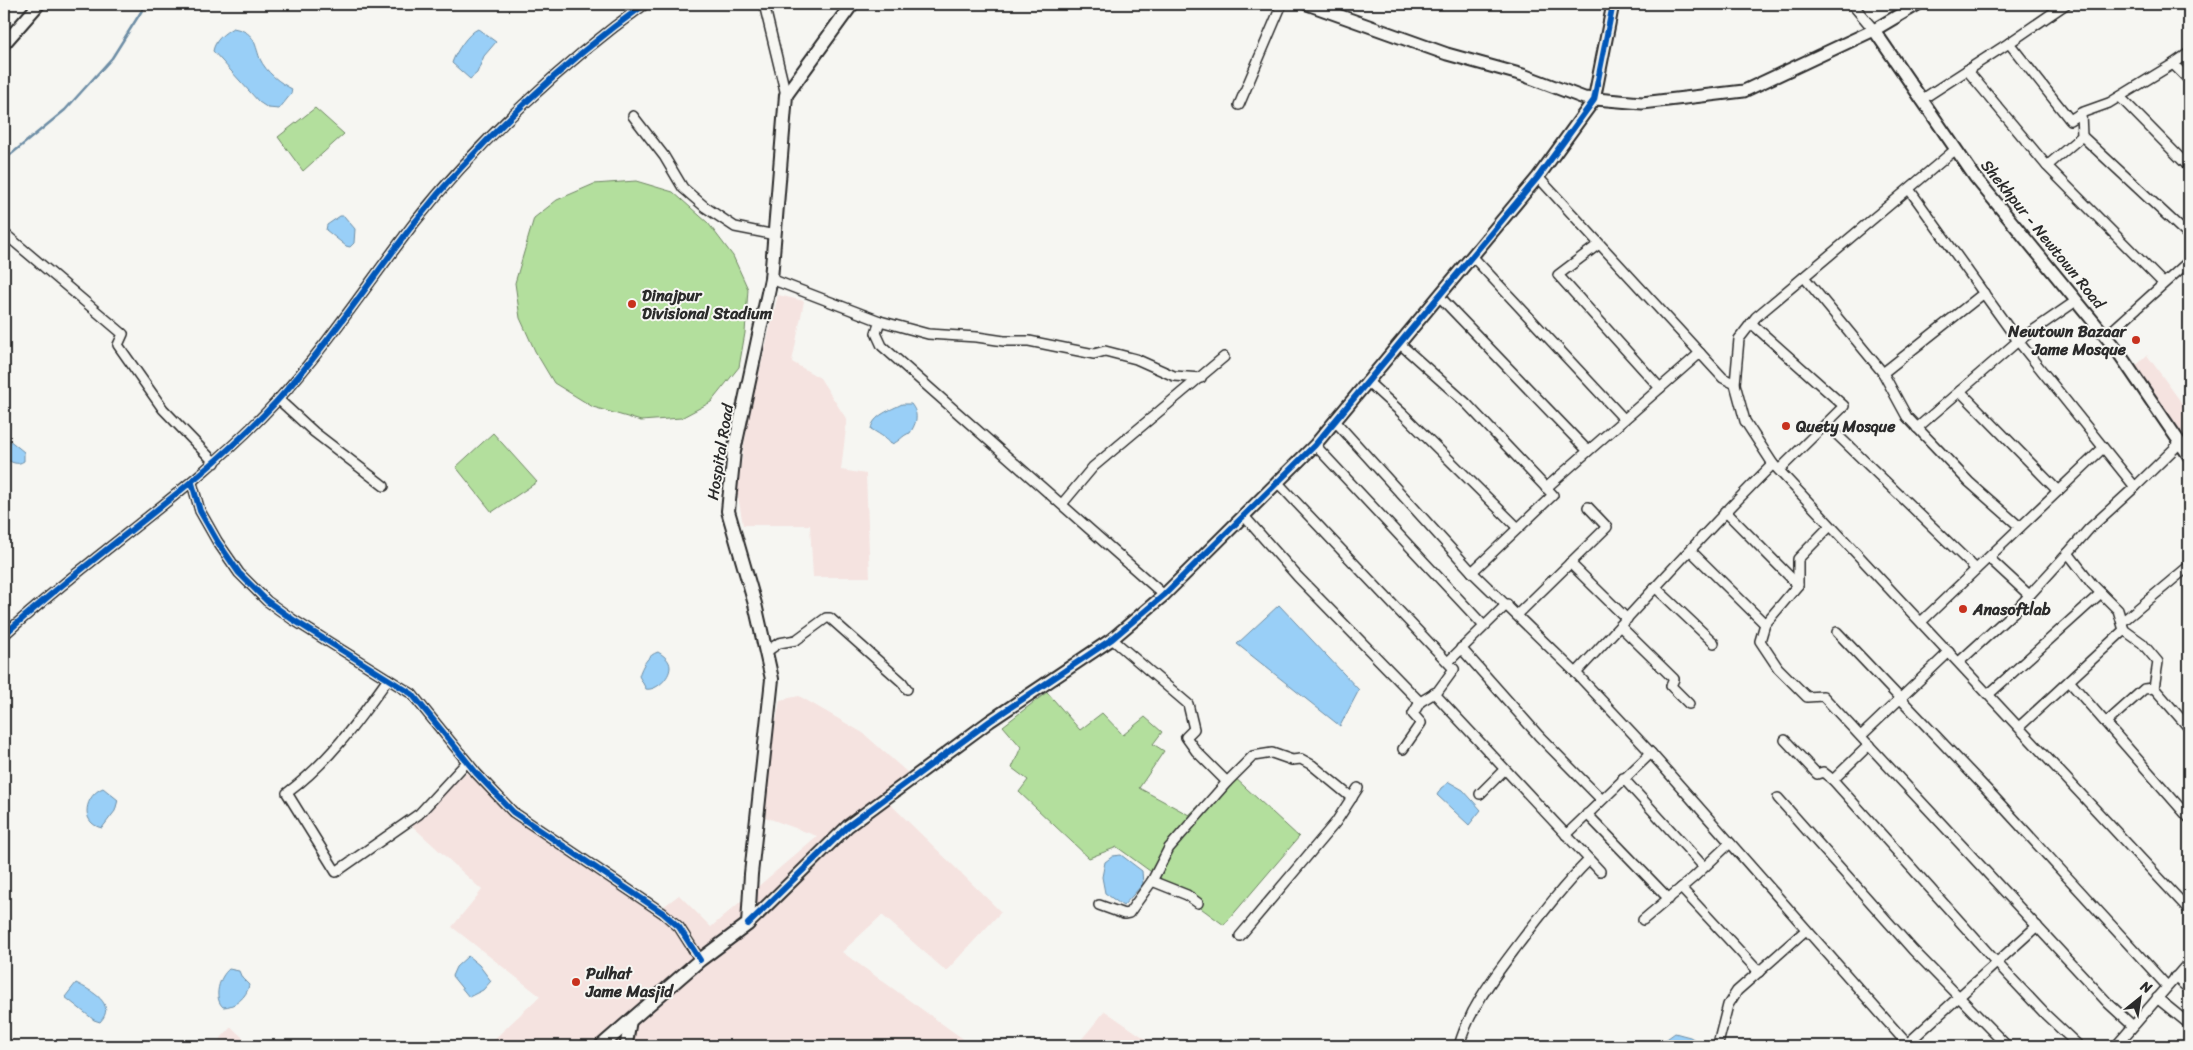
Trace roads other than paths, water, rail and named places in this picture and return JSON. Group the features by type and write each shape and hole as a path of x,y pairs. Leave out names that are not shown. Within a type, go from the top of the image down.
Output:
{"main road":[{"path":"786,95 852,4"},
{"name":"Hospital Road","path":"748,924 751,874 772,679 755,604 728,511 734,451 771,279 786,95"},
{"path":"602,1046 700,960 748,924"}],"street":[{"path":"4,44 39,4"},
{"path":"4,635 48,595 215,463 278,399 356,304 417,220 462,169 516,114 565,69 645,4"},
{"path":"764,4 786,95"},
{"path":"1239,105 1282,4"},
{"path":"1307,4 1447,54 1524,75 1594,100 1642,103 1744,91 1874,30 1918,4"},
{"path":"1852,4 1874,30"},
{"path":"1921,100 2066,4"},
{"path":"748,924 848,826 990,721 1112,639 1164,595 1243,515 1278,484 1315,445 1538,177 1594,100 1613,7"},
{"name":"Shekhpur - Newtown Road","path":"1874,30 1975,177 2106,336 2189,456"},
{"path":"2009,43 2070,120 2081,113 2120,97 2189,53"},
{"path":"2173,64 2189,80"},
{"path":"1967,70 2047,166 2163,284"},
{"path":"2120,97 2189,167"},
{"path":"2081,113 2082,136 2189,236"},
{"path":"633,116 664,156 683,188 705,207 735,226 775,235"},
{"path":"2047,166 2082,136"},
{"path":"1956,149 1751,323 1739,339 1735,384 1745,421 1776,467 2189,910"},
{"path":"1538,177 1700,353 1724,378 1735,384"},
{"path":"1909,189 2018,341 2135,487"},
{"path":"4,234 123,334 118,346 163,409 215,463"},
{"path":"1599,244 1558,275 1660,388"},
{"path":"1472,256 1624,419"},
{"path":"2106,336 2189,261"},
{"path":"1804,277 1882,373 1907,417 1969,482 2020,527"},
{"path":"771,279 880,321 928,334 977,336 1004,341 1029,341 1094,354 1105,351 1136,359 1174,376 1201,378"},
{"path":"1882,373 1984,292"},
{"path":"1439,296 1588,451"},
{"path":"1917,428 2018,341 2076,301"},
{"path":"880,321 876,333 882,346 1164,595"},
{"path":"1576,673 1691,551 1725,511 1826,424 1844,406 1751,323"},
{"path":"1399,343 1466,403 1553,496 1472,572"},
{"path":"1546,488 1700,353"},
{"path":"1062,504 1093,467 1224,357"},
{"path":"1367,381 1518,528"},
{"path":"1960,391 2058,491"},
{"path":"278,399 314,432 384,486"},
{"path":"1335,421 1472,572 1576,673 1651,753 1908,1045 2037,926"},
{"path":"1826,424 1976,570"},
{"path":"1959,662 2029,595 2089,529 2179,444"},
{"path":"1315,445 1484,626"},
{"path":"1921,622 2103,448"},
{"path":"192,483 200,511 217,541 246,580 267,600 292,619 412,694 467,762 513,812 663,913 679,927 700,960"},
{"path":"1278,484 1454,670 1434,693 1420,702 1413,714 1421,723 1403,749"},
{"path":"1517,614 1607,527 1588,507"},
{"path":"1725,511 1798,585"},
{"path":"1243,515 1298,577 1420,702"},
{"path":"1830,526 1798,559 1798,585 1765,624 1760,641 1778,668 1807,696 1823,696 2108,1003 2133,1026"},
{"path":"1691,551 1765,624"},
{"path":"2068,553 2101,593 2118,610 2123,626 2142,643 2158,662 2154,688 2189,728"},
{"path":"1989,558 2029,595"},
{"path":"1570,563 1627,619"},
{"path":"2019,726 2069,681 2123,626 2189,566"},
{"path":"1656,588 1714,643"},
{"path":"1989,694 2101,593"},
{"path":"1448,662 1506,604"},
{"path":"766,652 778,643 796,640 826,618 830,618 902,682 907,690"},
{"path":"1620,626 1674,680 1671,686 1689,704"},
{"path":"1837,632 2167,986"},
{"path":"1112,639 1188,704 1194,729 1186,737 1208,764 1227,782"},
{"path":"1461,648 1539,736 1601,799"},
{"path":"1861,736 1949,652"},
{"path":"388,678 332,752 312,775 287,793 336,872 419,814 467,762"},
{"path":"2069,681 2189,818"},
{"path":"2106,724 2144,689 2154,688"},
{"path":"1434,693 1600,871"},
{"path":"1785,740 1817,774 1823,772 1833,780 2046,1015 2079,1046"},
{"path":"1833,780 1869,745"},
{"path":"1099,905 1124,914 1129,913 1152,881 1169,848 1227,782 1253,756 1272,753 1292,760 1301,759 1312,765 1352,798"},
{"path":"1566,835 1601,799 1651,753"},
{"path":"1480,794 1504,770"},
{"path":"1623,778 1704,867"},
{"path":"1240,936 1254,923 1336,822 1358,788"},
{"path":"1778,798 1913,950 2007,1046"},
{"path":"1587,814 1669,899"},
{"path":"1643,920 1669,899 1730,843"},
{"path":"1459,1046 1467,1020 1489,985 1563,888 1589,860"},
{"path":"1152,881 1187,895 1198,904"},
{"path":"1681,888 1759,972"},
{"path":"1718,1044 1728,1005 1737,991 1806,930"},
{"path":"2116,1046 2189,962"},
{"path":"2175,977 2189,989"},
{"path":"2157,998 2189,1024"},
{"path":"626,1046 630,1022"}],"water":[{"path":"233,28 250,35 266,68 278,80 292,89 291,94 279,109 268,108 259,102 213,51 220,37"},
{"path":"478,29 496,42 484,56 477,73 470,79 452,63 462,44"},
{"path":"340,216 344,216 355,229 354,243 350,247 326,230 327,225"},
{"path":"902,404 911,404 915,411 916,422 910,433 891,444 871,429 872,424 888,411"},
{"path":"8,439 24,452 24,461 16,463 4,458 4,440"},
{"path":"1279,605 1359,690 1340,726 1237,644"},
{"path":"658,652 669,662 668,675 658,686 646,689 639,676 646,661"},
{"path":"1449,782 1463,790 1481,810 1469,825 1437,795 1441,788"},
{"path":"103,788 118,800 115,811 102,828 90,821 87,809 92,796"},
{"path":"1121,855 1142,871 1143,884 1123,906 1105,893 1102,877 1105,862 1113,856"},
{"path":"468,956 479,965 491,981 483,990 469,997 452,976 456,967"},
{"path":"229,969 239,971 242,978 249,985 246,994 240,1001 223,1007 218,998 218,988 222,977"},
{"path":"76,983 95,994 104,1004 106,1009 105,1015 100,1022 94,1020 65,997"},
{"path":"1675,1033 1690,1037 1706,1046 1643,1046 1664,1041"}],"waterway":[{"path":"4,160 65,110 112,58 146,4"},
{"path":"1632,4 1664,6 1710,4"}],"place":[{"name":"Dinajpur Divisional Stadium","path":"632,304"},
{"name":"Newtown Bazaar Jame Mosque","path":"2136,340"},
{"name":"Quety Mosque","path":"1786,426"},
{"name":"Anasoftlab","path":"1963,609"},
{"name":"Pulhat Jame Masjid","path":"576,982"}]}
